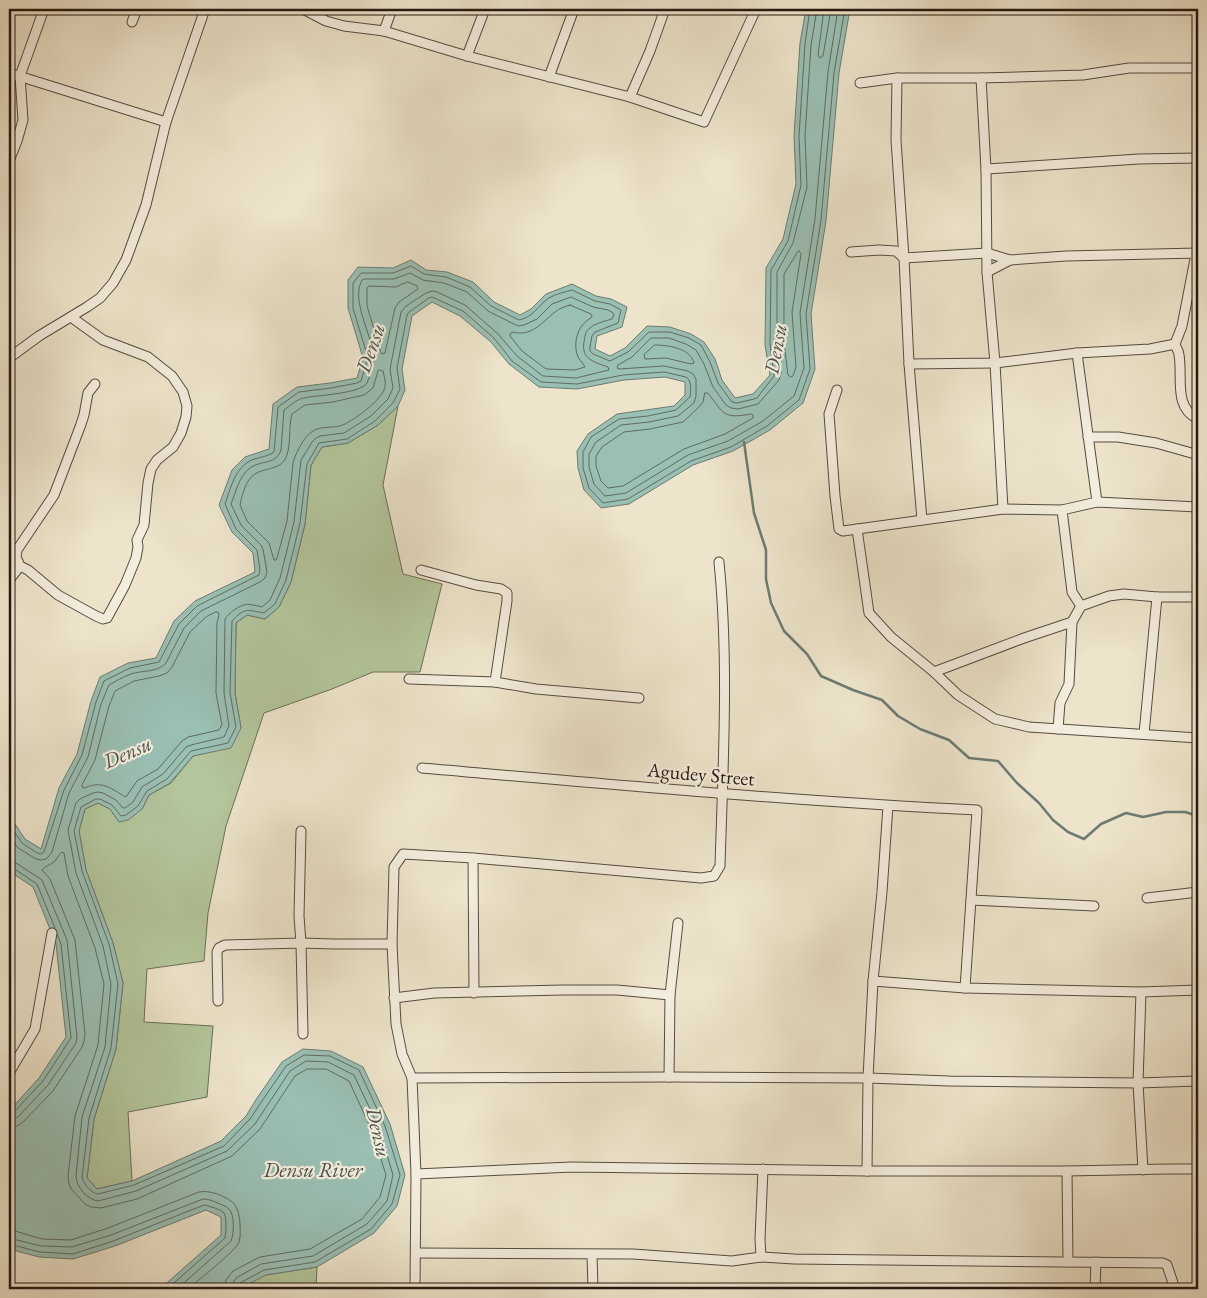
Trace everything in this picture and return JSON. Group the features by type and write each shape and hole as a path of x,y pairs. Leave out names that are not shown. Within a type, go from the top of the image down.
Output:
{"street":[{"path":"9,161 23,120 20,76 44,9"},
{"path":"132,22 137,9"},
{"path":"9,358 39,336 100,298 113,283 126,260 146,205 166,122 205,9"},
{"path":"303,9 326,21 344,26 384,31 467,56 630,97 704,122 756,9"},
{"path":"384,31 392,9"},
{"path":"467,56 485,9"},
{"path":"549,77 574,9"},
{"path":"630,97 650,51 665,9"},
{"path":"860,83 897,78 1083,75 1129,68 1198,68"},
{"path":"9,73 166,122"},
{"path":"897,78 896,140 909,364 922,520"},
{"path":"981,78 986,170 987,272 995,363 1003,509"},
{"path":"986,170 1140,159 1198,158"},
{"path":"851,252 896,251 904,258 987,253 1010,260 1066,256 1197,253 1182,326 1175,344 1179,354 1180,391 1184,408 1191,416 1198,419"},
{"path":"987,272 1010,260"},
{"path":"71,317 104,340 148,357 172,376 183,392 187,406 181,433 173,447 157,460 151,469 144,525 137,540 136,558 125,585 107,618 103,619 58,594 28,570 20,566 16,557 17,550 54,495 80,427 88,393 95,384"},
{"path":"909,364 995,363 1175,344"},
{"path":"1076,353 1097,502"},
{"path":"837,390 829,414 835,496 839,529 843,531 1003,509 1062,510 1097,502 1198,507"},
{"path":"1088,437 1118,437 1156,442 1195,454"},
{"path":"1062,510 1072,592 1080,606"},
{"path":"857,529 868,614 958,695 995,719 1028,727 1198,738"},
{"path":"415,1289 416,1174 412,1078 402,1054 396,1024 392,944 394,868 403,854 473,858 700,878 714,876 720,866 722,794 724,659 723,601 719,562"},
{"path":"9,580 20,566"},
{"path":"421,570 476,585 501,589 507,593 495,682"},
{"path":"1058,729 1060,703 1069,684 1072,622 1080,606 1109,596 1124,594 1157,597 1198,597"},
{"path":"1144,734 1157,597"},
{"path":"934,672 1072,622"},
{"path":"408,679 495,682 536,689 639,698"},
{"name":"Agudey Street","path":"422,768 722,794 888,806 977,810 971,900"},
{"path":"866,1172 873,980 888,806"},
{"path":"301,831 299,916 303,1034"},
{"path":"473,858 474,993"},
{"path":"1147,898 1198,892"},
{"path":"965,988 971,900 1094,906"},
{"path":"669,1077 670,995 678,924"},
{"path":"9,1073 35,1029 52,933"},
{"path":"218,1001 217,952 219,948 225,945 301,943 392,944"},
{"path":"873,980 965,988 1141,992 1198,990"},
{"path":"394,998 434,993 617,990 670,995"},
{"path":"1141,992 1138,1083 1143,1170"},
{"path":"412,1078 868,1078 1138,1083 1198,1081"},
{"path":"416,1174 572,1167 866,1172 1198,1170"},
{"path":"761,1257 763,1169"},
{"path":"1067,1171 1068,1262"},
{"path":"416,1254 633,1254 732,1261 761,1257 794,1259 1163,1263 1166,1265 1175,1289"},
{"path":"592,1255 593,1289"},
{"path":"1095,1289 1096,1262"}],"green space":[{"path":"398,406 383,485 403,574 442,584 420,672 373,672 264,713 226,826 208,913 204,961 147,969 144,1022 213,1026 207,1097 128,1112 132,1181 97,1189 87,1178 94,1119 116,1049 123,983 113,943 86,870 79,831 85,809 98,803 110,809 119,822 142,809 149,795 171,783 193,756 209,752 241,728 235,693 236,623 247,615 265,619 279,607 291,582 305,524 311,465 322,447 348,443 378,425"},
{"path":"317,1267 316,1289 239,1289 265,1275"}],"water":[{"path":"806,9 850,9 839,73 826,221 811,314 815,369 803,403 770,430 733,451 693,465 629,504 601,508 584,490 578,468 577,451 588,434 617,414 674,406 685,395 685,382 665,377 624,380 577,389 539,387 509,364 491,342 460,316 432,302 412,316 402,369 405,390 398,406 378,425 348,443 322,447 311,465 305,524 291,582 279,607 265,619 247,615 236,623 235,693 241,728 231,748 193,756 170,783 149,795 142,809 128,820 119,822 110,809 98,803 85,809 79,831 86,870 113,943 123,983 116,1049 94,1119 87,1178 97,1189 132,1181 221,1141 246,1116 282,1062 303,1049 331,1051 363,1067 390,1124 405,1175 397,1206 374,1233 317,1267 266,1275 239,1289 160,1289 221,1235 221,1217 206,1210 115,1246 73,1259 39,1257 9,1249 9,1111 39,1078 66,1037 56,944 33,887 9,871 9,818 25,839 41,849 59,788 77,754 91,701 100,677 128,663 156,658 174,621 195,601 255,572 253,553 232,532 219,505 232,470 245,457 269,449 273,404 297,387 357,378 363,358 348,308 348,280 358,267 393,268 411,260 426,270 447,272 473,282 494,302 520,315 531,309 546,294 572,284 596,296 611,299 627,307 622,327 597,336 595,349 610,356 625,348 647,326 670,327 691,334 704,342 715,359 722,380 735,398 753,394 770,375 765,345 766,268 783,239 796,184 794,136 800,43"}],"waterway":[{"path":"744,442 754,513 766,550 766,579 771,603 784,631 807,654 821,676 882,700 898,716 920,729 949,740 969,758 998,761 1053,820 1068,832 1084,839 1101,824 1126,813 1143,817 1166,812 1185,812 1198,816"}],"water label":[{"name":"Densu","path":"370,348"},
{"name":"Densu","path":"775,349"},
{"name":"Densu","path":"127,752"},
{"name":"Densu","path":"379,1132"},
{"name":"Densu River","path":"313,1169"}]}
